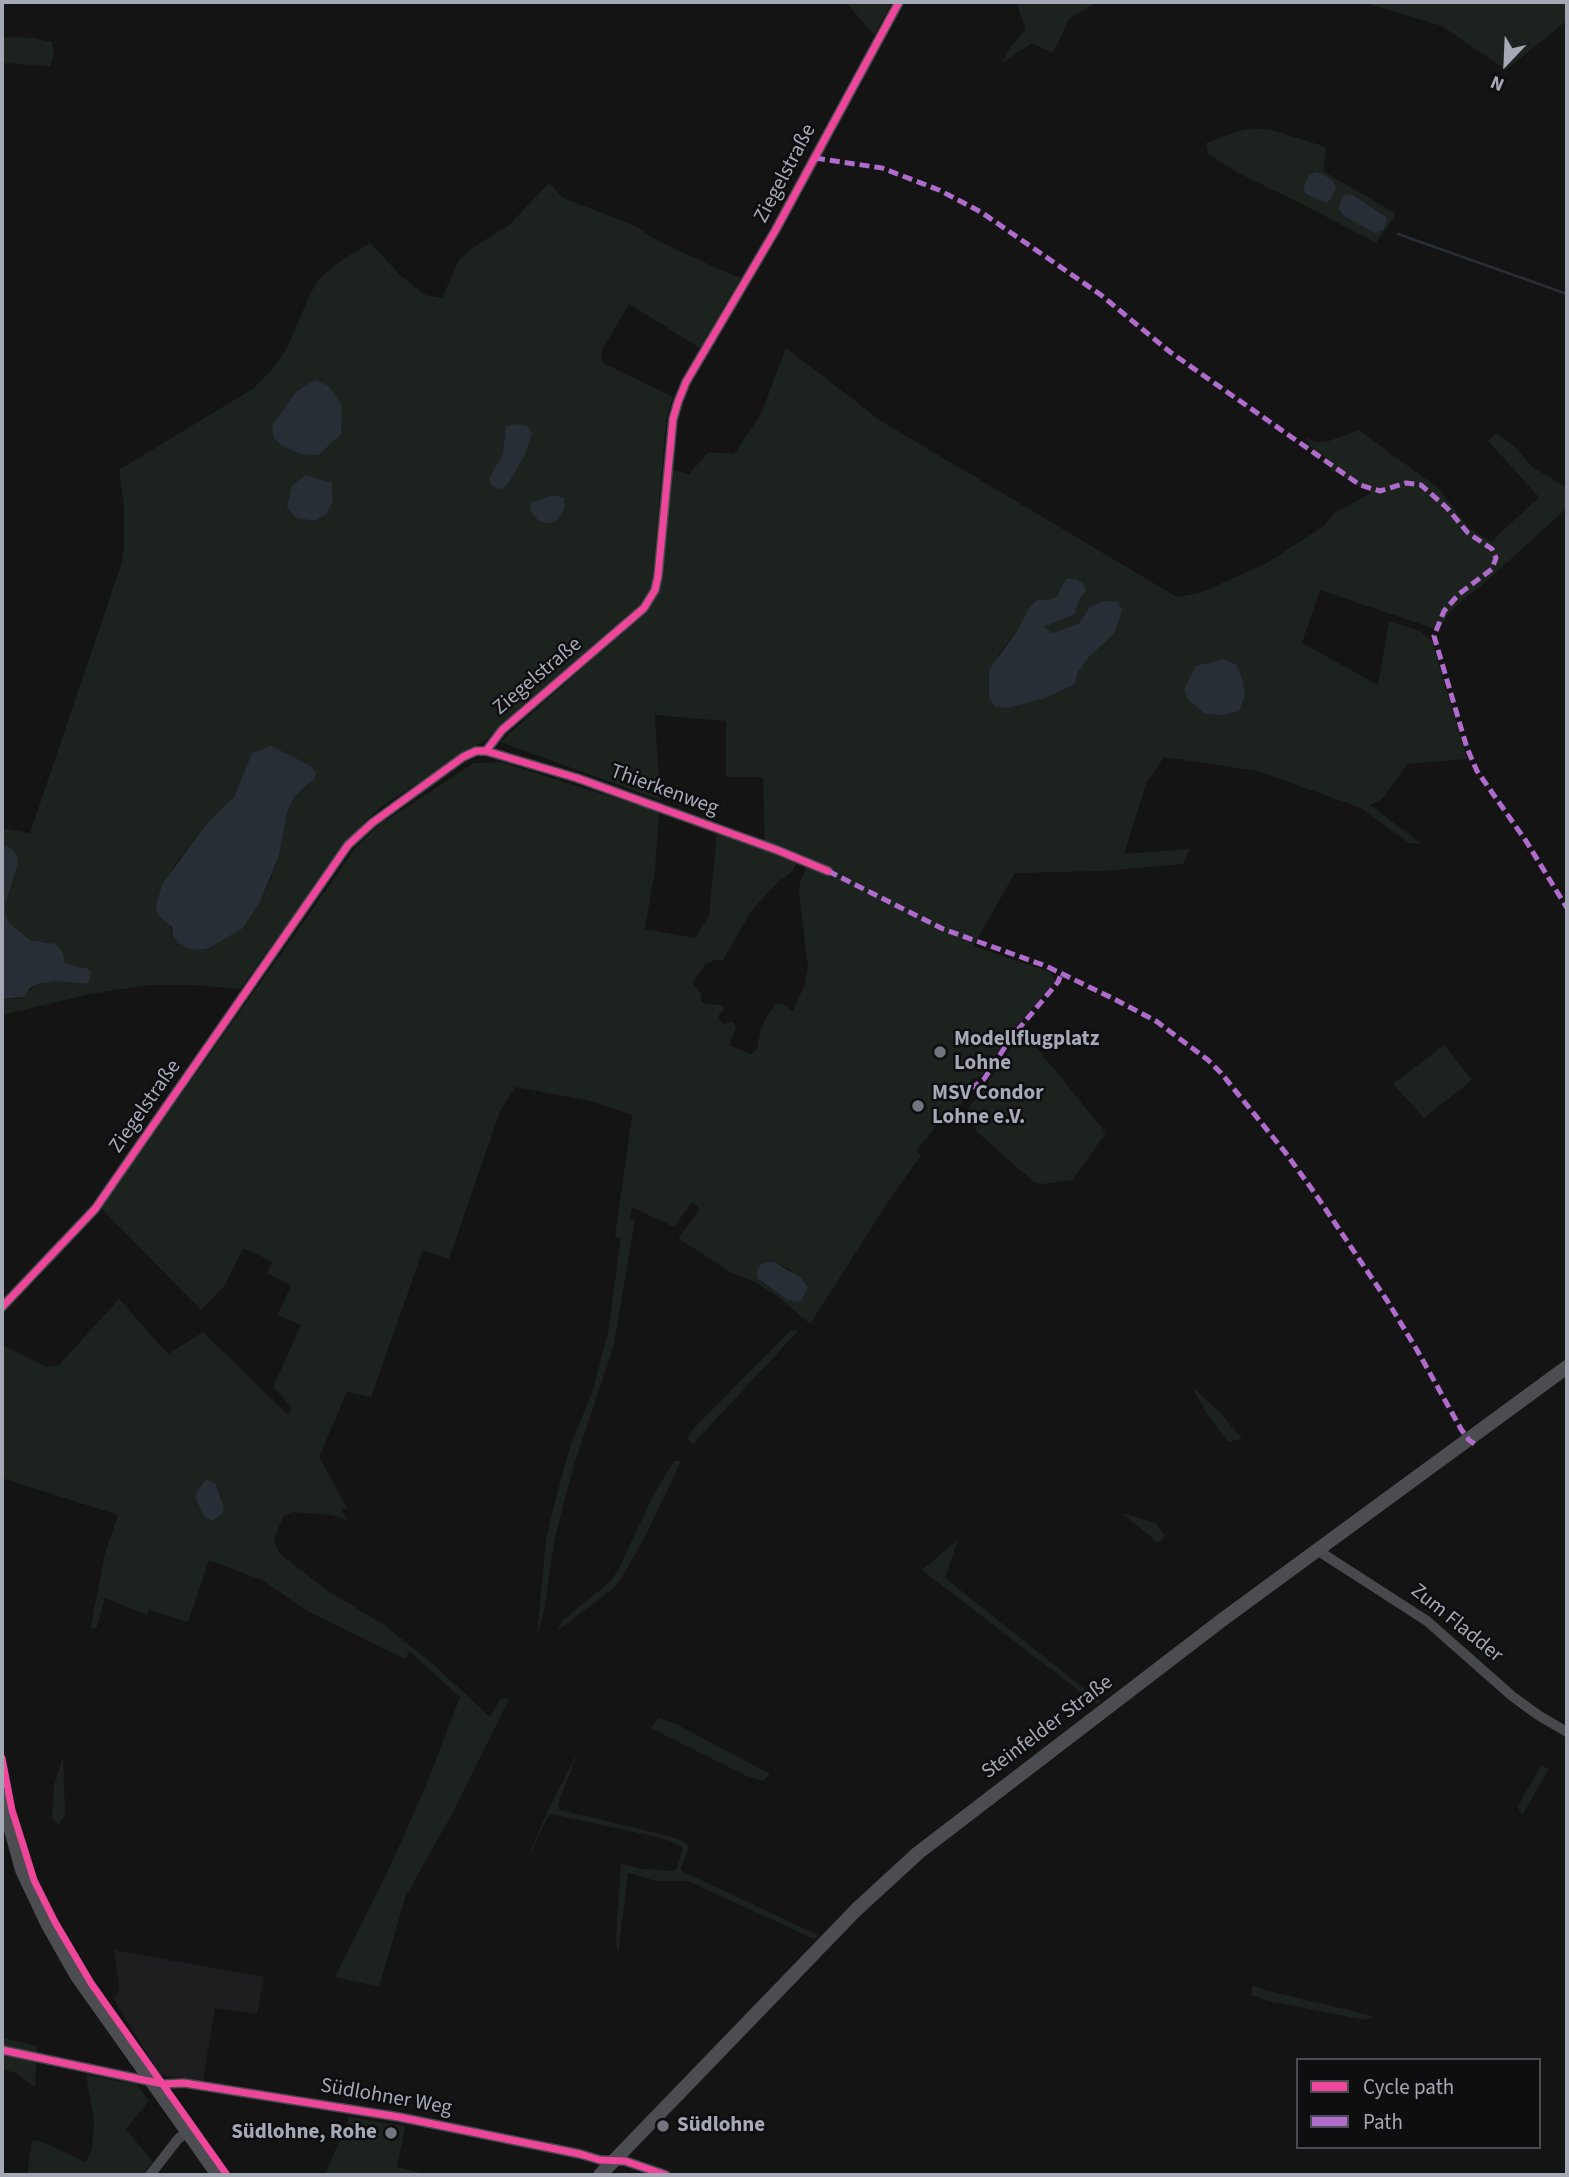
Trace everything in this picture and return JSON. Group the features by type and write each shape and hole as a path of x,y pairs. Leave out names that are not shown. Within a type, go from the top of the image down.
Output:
{"main road":[{"name":"Steinfelder Straße","path":"600,2175 856,1910 918,1853 1222,1620 1567,1367"},
{"path":"2,1797 22,1870 48,1925 77,1976 218,2175"}],"street":[{"name":"Ziegelstraße","path":"2,1307 95,1209 348,845 372,823 463,757 476,751 486,751 502,730 644,608 655,590 673,419 686,382 775,231 899,2"},
{"name":"Thierkenweg","path":"486,751 602,787 828,871"},
{"name":"Zum Fladder","path":"1317,1550 1426,1621 1512,1696 1567,1732"},
{"name":"Südlohner Weg","path":"2,2050 163,2084 184,2083 374,2113 515,2140 600,2160 625,2161 666,2175"},
{"path":"150,2175 187,2132"}],"shaded area":[{"path":"846,2 892,2 874,35"},
{"path":"1016,2 1097,2 1069,19 1053,53 1032,43 1002,63 1011,46 1026,30"},
{"path":"1362,2 1567,2 1567,24 1565,22 1506,70 1442,26"},
{"path":"2,37 52,42 54,54 50,66 2,63"},
{"path":"1254,128 1272,130 1326,147 1323,171 1396,214 1376,243 1240,174 1208,154 1206,143","holes":["1324,175 1336,188 1326,203 1307,194 1303,189"]},
{"path":"1316,172 1333,181 1336,188 1326,203 1306,194 1303,189 1309,175"},
{"path":"549,183 563,198 631,224 660,242 741,277 700,348 629,304 601,352 603,363 673,397 666,419 653,575 651,588 641,606 488,738 382,806 363,823 240,989 149,985 90,994 2,1015 2,999 20,999 37,984 57,981 86,984 70,965 65,963 63,952 50,943 30,940 9,923 5,905 18,864 2,844 2,828 30,833 121,565 124,548 124,506 119,470 254,388 272,370 287,348 310,294 320,278 342,260 370,243 401,276 425,295 442,298 459,260 509,225","holes":["332,483 333,501 327,514 315,521 297,518","252,753 311,766 310,784 295,796 288,809 279,856 271,878 260,902 243,928 173,935 169,923 171,870 204,827 234,797"]},
{"path":"1351,194 1386,217 1383,230 1375,233 1344,216 1339,209 1340,203 1343,196"},
{"path":"786,348 881,421 1177,597 1200,593 1265,564 1324,526 1333,514 1371,493 1330,469 1332,462 1310,446 1306,438 1326,442 1359,430 1438,488 1469,528 1491,542 1539,497 1488,441 1497,433 1516,448 1531,466 1567,488 1567,508 1462,600 1440,627 1435,629 1320,590 1302,643 1378,685 1389,621 1420,631 1432,641 1467,759 1407,764 1382,799 1370,805 1422,844 1409,843 1361,808 1258,771 1164,757 1146,784 1124,854 1190,849 1183,864 1103,871 1015,873 973,946 1050,972 1055,981 1012,1032 982,1075 971,1080 965,1100 954,1112 941,1120 916,1151 921,1156 893,1194 810,1324 780,1298 757,1283 732,1273 678,1238 700,1209 692,1202 674,1227 632,1207 630,1218 635,1220 614,1344 562,1510 554,1543 544,1612 537,1636 546,1539 570,1447 593,1390 608,1332 621,1238 615,1237 632,1115 591,1101 516,1087 500,1111 449,1259 423,1250 371,1397 347,1392 319,1457 347,1508 341,1510 348,1520 332,1515 292,1512 283,1517 274,1539 279,1553 328,1591 384,1625 432,1663 490,1717 501,1698 509,1699 453,1812 405,1898 379,1987 335,1977 388,1871 425,1788 460,1697 409,1651 405,1659 307,1611 264,1581 209,1560 188,1622 149,1610 147,1615 105,1598 97,1626 94,1629 91,1627 105,1553 118,1515 2,1478 2,1345 46,1367 59,1365 119,1299 168,1354 203,1332 288,1415 292,1408 273,1387 301,1325 278,1315 291,1285 267,1273 273,1262 243,1248 224,1286 201,1310 101,1208 357,846 379,825 474,763 501,762 659,812 655,870 645,929 695,938 709,916 717,833 765,851 763,777 726,777 726,721 655,715 660,800 500,742 647,610 672,470 689,474 709,452 734,454 761,414","holes":["1061,587 1086,591 1079,600 1075,614 1042,627 1053,633 1079,623 1090,607 1114,634 1090,656 1078,672 1075,684 1046,698 1008,708 998,655 1037,600 1049,600 1059,596","796,863 806,868 799,892 808,968 805,984 793,1011 783,1004 776,1004 761,1028 757,1049 751,1054 729,1045 736,1027 733,1022 723,1024 719,1019 719,1014 724,1010 723,1005 705,1004 693,983 706,964 723,960 752,910 778,882 792,872","767,1262 774,1262 791,1270 786,1299 760,1281","201,1484 216,1484 223,1501 196,1499"]},
{"path":"315,380 329,386 342,406 341,434 318,455 300,454 281,445 274,438 272,426 296,392"},
{"path":"514,424 527,426 532,433 525,455 509,482 503,488 497,489 491,485 489,478 503,454 506,427"},
{"path":"306,475 332,483 333,501 327,514 315,521 296,518 287,507 292,485"},
{"path":"552,495 564,498 565,507 558,519 545,523 538,520 530,510 531,503"},
{"path":"1067,579 1076,579 1084,584 1086,591 1079,600 1075,614 1043,627 1053,633 1079,623 1090,607 1103,601 1118,602 1122,610 1114,634 1090,656 1078,672 1075,684 1046,698 1008,708 995,707 989,697 989,670 1017,631 1030,607 1037,600 1049,600 1058,596"},
{"path":"1223,659 1237,665 1245,695 1239,711 1224,715 1205,714 1188,699 1184,690 1196,666"},
{"path":"271,746 311,766 316,773 314,779 295,796 288,809 279,856 260,902 243,928 209,948 188,948 179,943 173,935 172,927 156,911 163,883 204,827 234,797 252,753"},
{"path":"2,844 11,848 17,856 18,864 5,905 9,923 30,940 55,944 63,952 65,963 88,969 91,972 86,984 57,981 37,984 30,988 24,997 2,999"},
{"path":"1023,1031 1106,1133 1072,1180 1044,1184 1034,1182 977,1132 964,1113 981,1093"},
{"path":"1444,1045 1472,1080 1424,1118 1393,1084"},
{"path":"774,1262 801,1278 808,1288 801,1301 786,1299 757,1278 760,1265"},
{"path":"798,1331 693,1444 688,1439 689,1434 789,1332"},
{"path":"1192,1387 1220,1412 1242,1439 1228,1442 1207,1414"},
{"path":"674,1461 681,1461 645,1537 620,1581 557,1631 564,1619 610,1582 653,1496"},
{"path":"206,1479 216,1484 224,1507 222,1514 212,1521 204,1516 196,1499 197,1491"},
{"path":"1122,1513 1156,1523 1165,1536 1158,1543"},
{"path":"958,1540 945,1578 1101,1702 1096,1704 922,1570"},
{"path":"659,1718 676,1724 770,1774 763,1781 747,1776 651,1728"},
{"path":"579,1750 560,1798 560,1810 683,1841 689,1846 682,1871 818,1935 814,1939 688,1881 657,1881 628,1873 618,1954 616,1939 621,1864 674,1871 683,1848 657,1837 551,1814 522,1871 549,1808"},
{"path":"63,1756 65,1815 59,1825 52,1818 54,1786"},
{"path":"1541,1766 1549,1769 1522,1815 1518,1808 1521,1800"},
{"path":"114,1950 264,1977 257,2014 215,2008 203,2081 160,2075 113,1998 118,1993 119,1985"},
{"path":"1253,1986 1373,2016 1365,2020 1273,2002 1251,1995"},
{"path":"2,2038 37,2046 35,2087 16,2073 2,2069"},
{"path":"86,2075 136,2084 149,2101 126,2129 153,2162 143,2175 27,2175 32,2140 86,2162 92,2149 94,2120"},
{"path":"349,2117 405,2126 397,2167 429,2175 325,2175"}],"waterway":[{"path":"1398,234 1567,294"}],"marked path":[{"path":"815,158 882,168 939,190 981,212 1101,295 1170,352 1360,485 1380,491 1406,483 1421,485 1447,508 1468,533 1492,549 1496,558 1492,569 1459,594 1444,611 1434,636 1467,748 1477,771 1526,841 1567,908"},
{"path":"828,871 943,929 1046,966 1116,1000 1156,1021 1208,1060 1285,1152 1314,1192 1388,1302 1461,1429 1476,1445"},
{"path":"940,1089 973,1087 984,1079 1011,1038 1058,982 1061,974"}],"cycle path":[{"path":"2,1307 95,1209 348,845 372,823 463,757 476,751 486,751 502,730 644,608 655,590 658,576 673,419 686,382 775,231 899,2"},
{"path":"486,751 577,778 828,871"},
{"path":"2,1758 12,1810 34,1880 55,1922 91,1983 227,2175"},
{"path":"2,2050 163,2084 184,2083 399,2117 600,2160 625,2161 666,2175"}],"place":[{"name":"Modellflugplatz Lohne","path":"940,1052"},
{"name":"MSV Condor Lohne e.V.","path":"918,1106"},
{"name":"Südlohne","path":"663,2126"},
{"name":"Südlohne, Rohe","path":"391,2133"}]}
